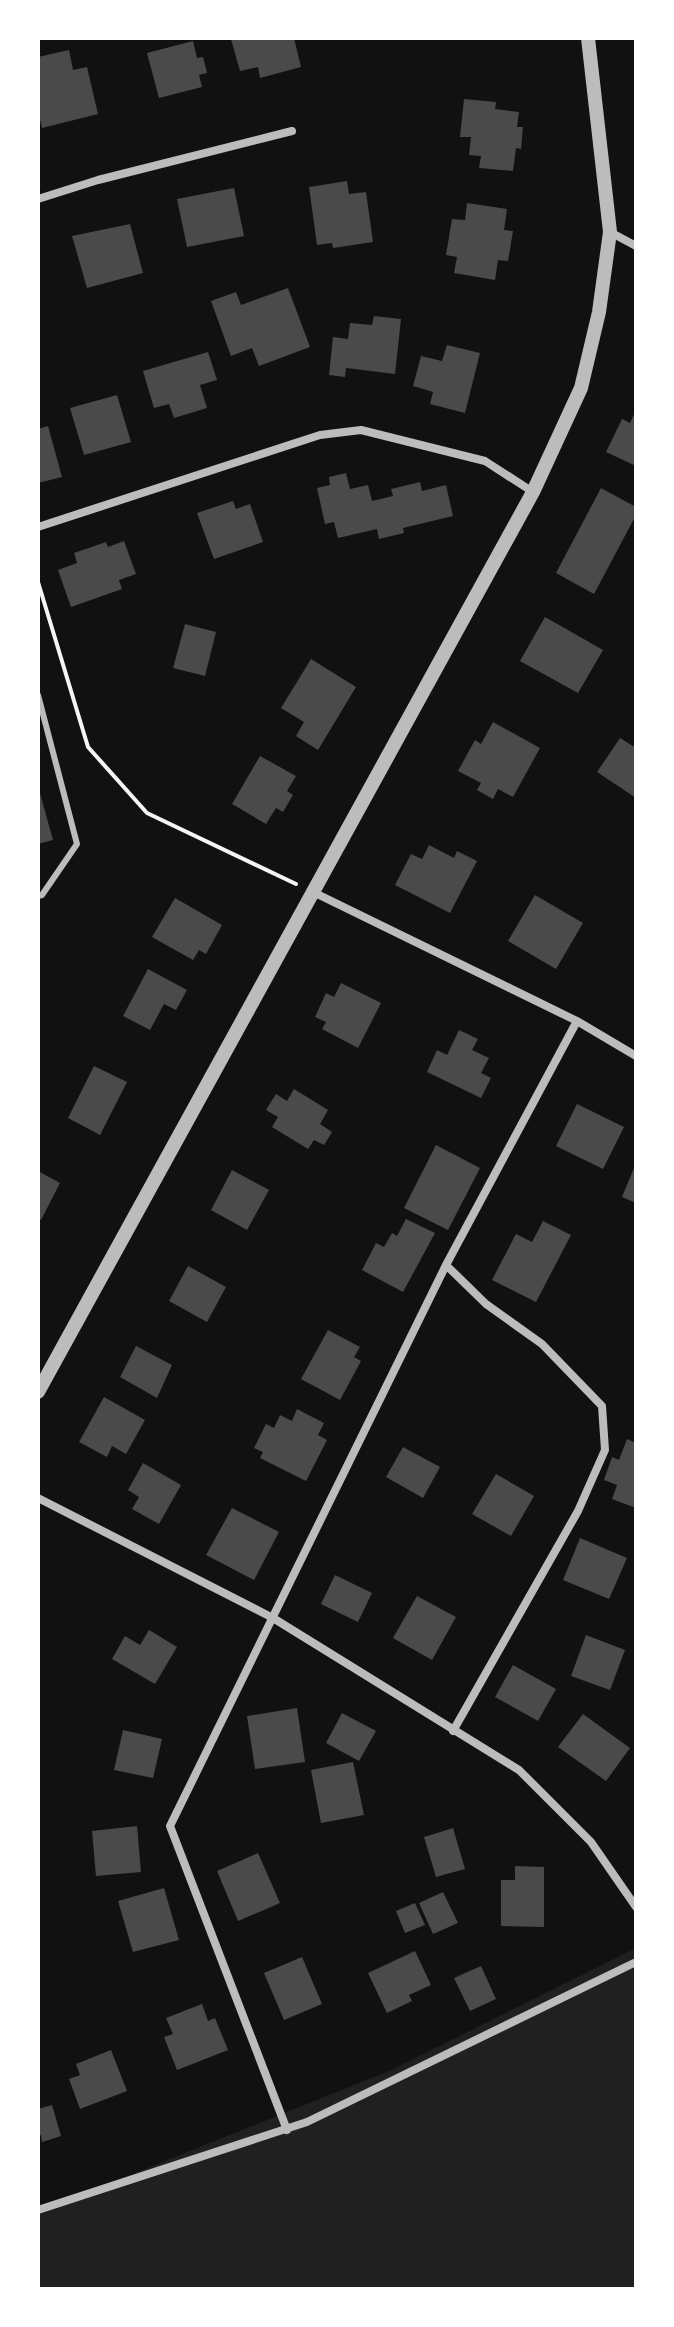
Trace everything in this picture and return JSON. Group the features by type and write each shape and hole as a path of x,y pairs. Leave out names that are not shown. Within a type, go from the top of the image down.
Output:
{"street":[{"path":"38,1392 533,492 581,388 599,312 610,232 588,38"},
{"path":"38,199 98,180 292,131"},
{"path":"610,232 636,246"},
{"path":"38,527 320,435 361,430 485,461 533,492"},
{"path":"313,892 577,1021 636,1056"},
{"path":"287,2130 170,1826 446,1265 577,1021"},
{"path":"446,1265 486,1304 542,1344 602,1406 605,1450 578,1511 453,1731"},
{"path":"38,1498 273,1618 519,1770 591,1842 636,1907"},
{"path":"38,2210 287,2130 636,1962"}],"lane":[{"path":"38,695 77,844 42,895 38,896"}],"path":[{"path":"38,582 88,747 147,813 313,892"}],"shaded area":[{"path":"636,1948 636,2289 38,2289 38,2212 389,2071"}],"building":[{"path":"294,38 301,67 260,78 258,67 240,71 231,39"},
{"path":"193,41 197,58 203,57 207,73 199,75 202,87 159,98 147,53"},
{"path":"69,50 73,70 87,67 98,114 42,128 38,112 38,57"},
{"path":"464,99 496,102 495,109 519,112 517,127 523,127 521,149 516,148 513,171 479,168 481,156 469,155 471,137 460,137"},
{"path":"347,181 349,194 366,192 373,242 333,248 332,243 317,245 309,187"},
{"path":"234,188 244,236 187,247 177,199"},
{"path":"467,203 507,209 504,230 513,231 508,261 498,260 495,280 454,273 457,257 446,255 452,219 465,220"},
{"path":"130,224 143,273 87,288 72,236"},
{"path":"288,288 310,347 259,366 252,348 231,356 211,301 236,292 241,305"},
{"path":"374,316 401,319 395,374 346,368 345,377 329,375 333,337 348,339 350,323 372,325"},
{"path":"447,345 480,353 465,413 430,404 433,392 413,386 421,356 442,361"},
{"path":"208,352 217,380 200,385 207,408 174,418 169,404 154,408 143,371"},
{"path":"117,395 131,442 84,455 70,408"},
{"path":"636,410 636,466 606,452 622,419 630,423"},
{"path":"48,426 62,477 38,483 38,429"},
{"path":"346,473 350,489 368,485 372,501 393,496 391,489 420,482 422,491 446,485 453,516 403,528 404,533 379,539 377,529 338,538 334,522 325,524 317,488 330,485 329,477"},
{"path":"601,488 636,507 636,515 594,594 556,573"},
{"path":"233,501 236,509 250,504 263,542 214,559 197,513"},
{"path":"124,541 136,574 119,580 122,589 71,607 58,570 77,563 74,553 106,542 108,547"},
{"path":"545,617 603,650 578,693 520,661"},
{"path":"185,624 216,632 205,676 173,668"},
{"path":"311,659 356,687 318,750 296,736 304,722 281,708"},
{"path":"493,722 540,748 513,797 498,789 493,799 477,790 481,783 458,771 475,740 481,744"},
{"path":"620,738 636,748 636,798 597,772"},
{"path":"260,756 296,776 287,791 293,795 283,812 276,808 266,824 232,804"},
{"path":"38,786 53,840 38,844"},
{"path":"429,845 454,858 457,851 477,861 450,913 395,885 411,854 422,859"},
{"path":"535,895 583,923 556,969 508,941"},
{"path":"175,898 222,925 206,954 199,950 193,960 152,937"},
{"path":"148,969 187,990 176,1010 164,1004 150,1030 123,1016"},
{"path":"341,983 381,1003 358,1048 322,1029 326,1022 315,1017 326,993 334,997"},
{"path":"459,1030 478,1039 472,1050 489,1058 481,1073 491,1078 481,1098 427,1072 437,1050 447,1055"},
{"path":"94,1066 127,1082 100,1135 68,1118"},
{"path":"294,1089 328,1110 320,1124 332,1132 324,1145 314,1140 308,1149 272,1127 278,1117 266,1110 276,1094 287,1101"},
{"path":"577,1104 624,1127 603,1169 556,1146"},
{"path":"436,1145 480,1168 448,1230 404,1208"},
{"path":"636,1163 636,1203 622,1197"},
{"path":"232,1170 269,1190 247,1230 211,1210"},
{"path":"38,1171 60,1183 41,1220 38,1218"},
{"path":"406,1219 435,1233 403,1292 362,1270 376,1243 384,1247 392,1233 397,1236"},
{"path":"543,1221 571,1235 536,1302 492,1280 516,1234 532,1242"},
{"path":"188,1266 226,1287 207,1322 169,1301"},
{"path":"328,1330 360,1347 354,1357 361,1361 340,1400 301,1379"},
{"path":"136,1346 172,1365 157,1398 120,1377"},
{"path":"104,1397 145,1420 126,1454 112,1446 107,1457 79,1442"},
{"path":"297,1409 324,1423 318,1435 327,1440 306,1481 260,1458 263,1452 254,1448 266,1424 274,1428 280,1415 292,1421"},
{"path":"627,1439 636,1443 636,1508 612,1499 617,1485 604,1480 612,1457 619,1460"},
{"path":"403,1447 440,1467 423,1498 386,1477"},
{"path":"143,1463 181,1485 159,1524 132,1509 139,1497 128,1490"},
{"path":"496,1474 534,1496 511,1536 472,1514"},
{"path":"232,1508 279,1532 254,1580 206,1555"},
{"path":"580,1538 627,1558 609,1599 563,1580"},
{"path":"335,1575 372,1593 358,1622 321,1604"},
{"path":"417,1596 456,1617 432,1660 393,1638"},
{"path":"149,1630 177,1647 155,1684 112,1659 125,1636 140,1645"},
{"path":"586,1635 625,1650 610,1690 571,1676"},
{"path":"513,1665 556,1689 538,1721 495,1697"},
{"path":"297,1708 305,1762 255,1769 247,1716"},
{"path":"342,1713 376,1731 359,1761 326,1743"},
{"path":"583,1714 630,1748 606,1781 558,1747"},
{"path":"123,1730 162,1739 153,1778 114,1770"},
{"path":"353,1762 364,1815 321,1823 311,1770"},
{"path":"137,1826 141,1872 96,1876 92,1831"},
{"path":"453,1828 465,1869 436,1877 424,1837"},
{"path":"258,1853 280,1903 238,1921 217,1871"},
{"path":"515,1866 544,1867 544,1927 501,1926 501,1880 515,1880"},
{"path":"164,1888 179,1940 133,1952 118,1901"},
{"path":"443,1892 458,1923 433,1934 419,1903"},
{"path":"415,1903 425,1925 405,1933 396,1911"},
{"path":"415,1951 431,1985 409,1995 412,2001 387,2013 368,1973"},
{"path":"302,1957 322,2004 284,2020 264,1973"},
{"path":"481,1966 496,1999 470,2011 454,1978"},
{"path":"202,2004 208,2021 215,2018 228,2050 177,2070 164,2037 173,2034 166,2018"},
{"path":"111,2050 127,2091 80,2109 69,2079 80,2075 76,2064"},
{"path":"52,2105 61,2136 42,2142 41,2135 38,2136 38,2109"}]}
